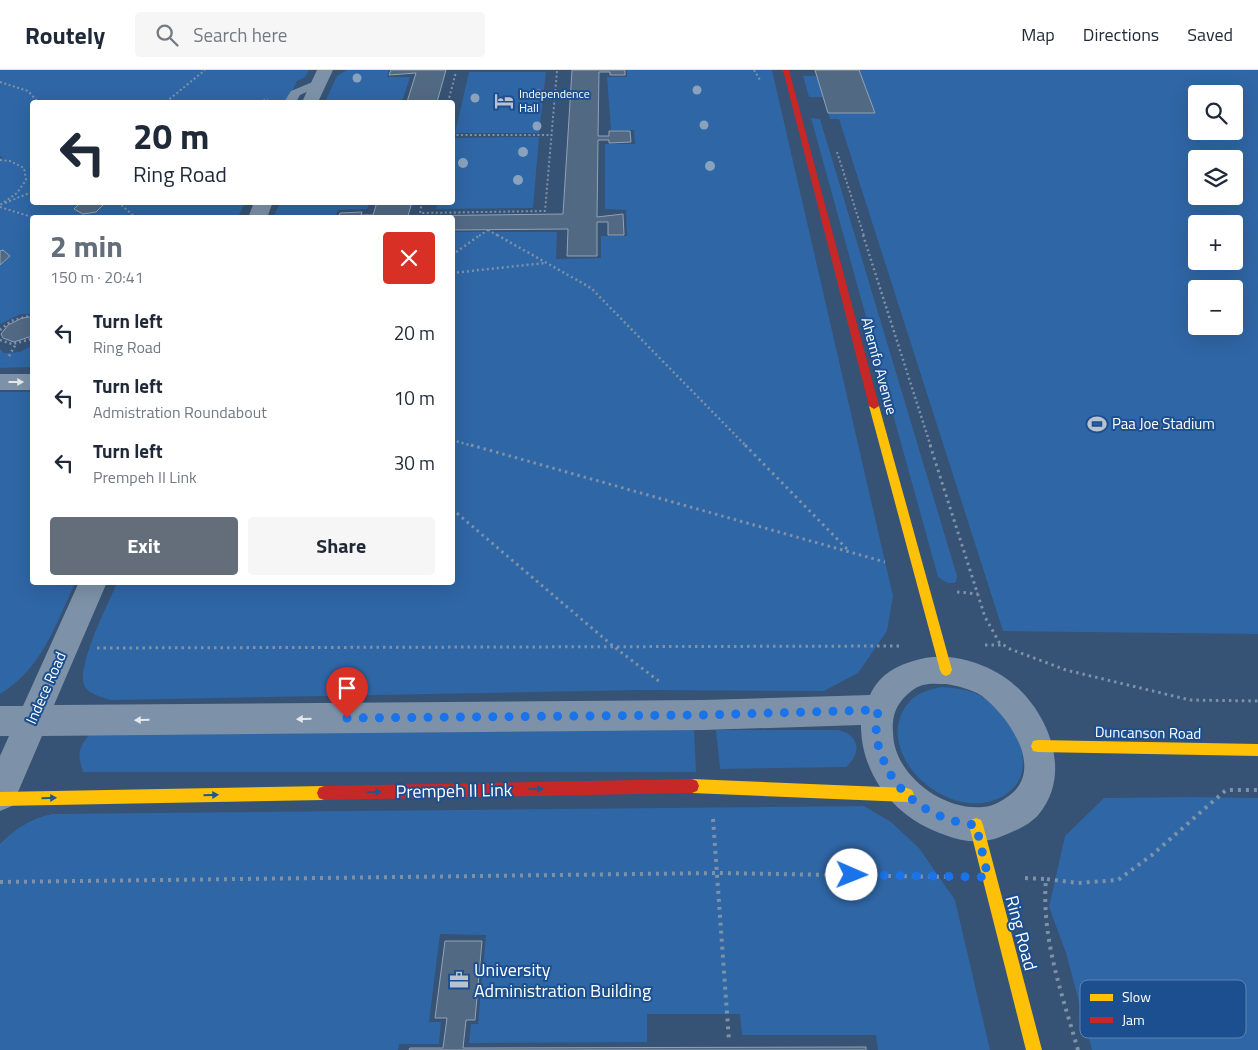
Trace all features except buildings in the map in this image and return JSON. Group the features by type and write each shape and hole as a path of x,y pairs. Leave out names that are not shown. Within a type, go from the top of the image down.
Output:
{"street":[{"name":"Ahemfo Avenue","path":"786,70 942,658"},
{"path":"311,100 322,76"},
{"path":"0,382 30,382"},
{"name":"Indece Road","path":"0,794 92,585"},
{"path":"942,658 984,682 1012,703 1028,723 1038,746 1040,770 1035,793 1022,810 1001,822 976,825 958,823 939,817 907,795 886,768 876,738 878,710 888,692 903,678 923,671 942,658"},
{"path":"0,721 702,715 878,710"},
{"name":"Duncanson Road","path":"1038,746 1258,750"},
{"name":"Prempeh II Link","path":"0,799 711,786 907,795"},
{"name":"Ring Road","path":"976,825 1034,1050"}],"lane":[{"path":"291,100 295,93 322,76"}],"path":[{"path":"168,100 205,70"},
{"path":"421,205 420,213 546,211 557,71"},
{"path":"449,100 456,72"},
{"path":"0,82 28,91 36,100"},
{"path":"455,135 552,135"},
{"path":"837,151 985,617 999,642 1066,670 1190,700 1258,701"},
{"path":"0,160 10,161 24,168 26,180 17,193 0,206"},
{"path":"0,206 30,193"},
{"path":"121,205 133,215"},
{"path":"0,206 30,216"},
{"path":"455,252 488,230 591,288 849,551"},
{"path":"455,273 546,263"},
{"path":"0,330 11,321 30,316"},
{"path":"0,340 12,344 30,340"},
{"path":"455,441 920,572 950,592 978,594"},
{"path":"455,512 613,646 702,715"},
{"path":"64,648 613,646 942,658 1004,645"},
{"path":"711,786 729,1040"},
{"path":"0,882 717,874 988,877 1046,879 1078,883 1118,880 1152,855 1226,790 1258,790"},
{"path":"1046,879 1044,891 1046,929 1078,1050"}],"shaded area":[{"path":"0,70 309,70 305,77 297,81 288,100 30,100 30,205 244,205 239,215 30,215 30,314 21,314 0,324 0,158 4,158 0,156"},
{"path":"347,70 389,70 387,77 410,77 403,100 326,100 337,76"},
{"path":"627,70 772,70 893,596 887,631 858,673 824,691 642,690 112,700 90,692 85,687 83,678 84,666 100,620 116,585 455,585 455,232 557,232 556,259 601,258 601,236 627,236 626,210 605,209 605,144 635,144 634,130 611,130 607,77 627,77"},
{"name":"Paa Joe Stadium","path":"814,70 1258,70 1258,634 1003,631 839,119 830,119 823,97 809,97 803,76 816,76"},
{"path":"469,72 546,72 539,133 455,133"},
{"path":"811,118 820,119 957,576 956,582 953,583 938,577"},
{"path":"539,137 533,208 436,209 437,205 455,205 455,138"},
{"path":"279,205 368,205 367,209 338,210 336,215 274,215"},
{"path":"30,347 30,367 0,368 0,349 4,353 20,352"},
{"path":"0,392 30,392 30,585 74,585 54,630 37,659 14,684 0,694"},
{"path":"942,687 956,688 979,695 990,702 1010,725 1018,739 1022,753 1023,768 1019,781 1009,792 987,802 964,802 942,795 922,781 907,762 898,741 899,720 914,697 925,691"},
{"path":"694,730 696,772 83,772 80,761 82,745 89,735"},
{"path":"716,730 838,730 851,736 856,745 856,750 855,756 846,767 720,769"},
{"path":"1104,798 1258,798 1258,1050 1092,1050 1089,1038 1246,1038 1246,980 1080,980 1080,1005 1066,953 1049,907 1065,836"},
{"path":"864,806 891,822 919,848 955,900 990,1050 878,1050 876,1035 742,1035 740,1014 647,1014 647,1042 469,1043 471,1024 478,1024 486,935 440,934 429,1022 441,1022 439,1044 399,1044 398,1050 0,1050 0,844 24,825 44,816 52,814"}],"traffic: slow":[{"path":"874,406 946,670"},
{"path":"1038,746 1258,750"},
{"path":"692,786 907,795"},
{"path":"0,799 324,793"},
{"path":"976,825 1034,1050"}],"traffic: jam":[{"path":"786,70 874,406"},
{"path":"324,793 692,786"}],"place":[{"name":"Independence Hall","path":"504,101"},
{"name":"Paa Joe Stadium","path":"1097,424"},
{"name":"University Administration Building","path":"459,980"}],"route":[{"path":"347,718 702,715 878,710 876,738 886,768 907,795 922,807 939,817 958,823 976,825 988,877 852,875"}]}
